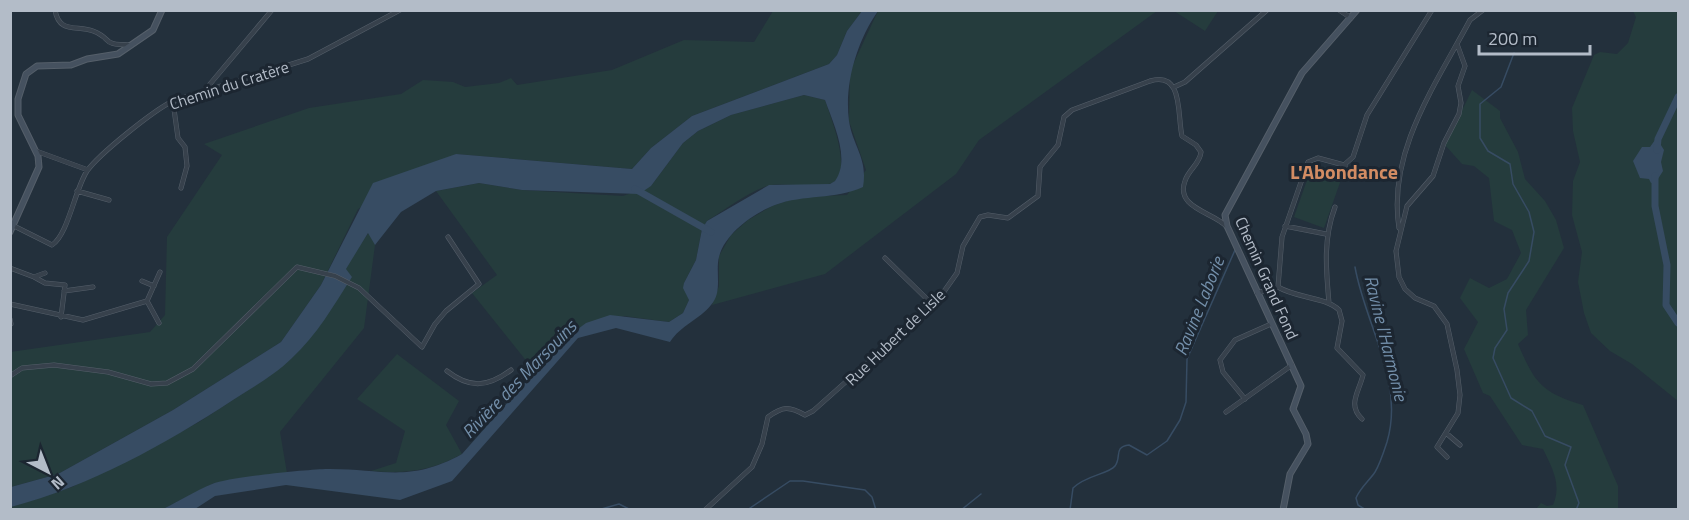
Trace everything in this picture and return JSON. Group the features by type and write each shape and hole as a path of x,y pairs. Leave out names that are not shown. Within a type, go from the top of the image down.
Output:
{"street":[{"path":"55,10 59,22 69,29 90,30 112,45 135,45"},
{"path":"10,232 39,167 36,151 23,128 17,107 26,74 37,66 72,65 87,59 110,57 135,45 156,27 162,10"},
{"path":"204,92 272,10"},
{"name":"Chemin du Cratère","path":"14,226 52,245 61,235 77,191 88,170 158,109 173,102 308,59 400,10"},
{"path":"1227,226 1193,207 1185,196 1184,183 1201,152 1182,134 1174,87 1185,82 1267,10"},
{"path":"1339,10 1350,18"},
{"name":"Chemin Grand Fond","path":"1283,510 1290,474 1308,444 1306,434 1293,409 1301,386 1227,226 1226,215 1302,73 1357,10"},
{"path":"1346,176 1346,165 1353,157 1367,115 1432,10"},
{"path":"1400,228 1396,198 1409,138 1470,20 1483,10"},
{"path":"1447,457 1437,447 1458,413 1461,395 1447,324 1434,306 1414,298 1405,289 1399,277 1396,251 1407,206 1433,176 1444,143 1459,114 1461,103 1458,86 1465,66 1457,44"},
{"name":"Rue Hubert de Lisle","path":"705,510 752,467 762,444 764,424 768,417 787,407 796,408 805,415 813,411 933,305 957,273 963,246 980,217 988,215 1008,218 1038,196 1038,171 1058,145 1062,122 1067,114 1155,79 1167,81 1174,87"},
{"path":"173,102 178,138 184,147 187,166 181,188"},
{"path":"36,151 88,170"},
{"path":"1278,287 1285,226 1308,162 1318,158 1346,165"},
{"path":"77,191 109,201"},
{"path":"1329,303 1326,234 1335,207"},
{"path":"1285,226 1326,234"},
{"path":"10,376 22,368 45,365 108,372 151,384 167,383 193,369 297,267 335,276 359,288 422,347 435,324 479,284 448,237"},
{"path":"885,258 933,305"},
{"path":"10,268 45,283 65,285 61,317"},
{"path":"10,304 73,320 94,318 147,301 160,272"},
{"path":"34,277 45,273"},
{"path":"142,281 154,286"},
{"path":"64,291 93,287"},
{"path":"1257,293 1278,287 1292,296 1329,303 1339,310 1342,317 1337,348 1363,375 1353,403 1355,412 1362,419"},
{"path":"147,301 159,324"},
{"path":"10,319 11,324"},
{"path":"1245,399 1223,372 1220,360 1235,340 1271,324"},
{"path":"1226,412 1292,365"},
{"path":"447,370 462,382 483,383 497,380 511,369"},
{"path":"1446,433 1460,445"}],"green space":[{"path":"1218,10 1205,31 1174,11"},
{"path":"773,11 862,11 847,31 837,55 829,64 692,116 651,148 632,169 456,154 358,209 321,285 281,342 173,410 58,474 11,487 10,352 150,332 165,315 167,237 222,155 204,144 309,108 401,94 423,80 453,82 465,87 499,83 511,78 517,85 612,70 684,40 754,42"},
{"path":"878,11 1157,11 979,140 956,174 825,274 712,305 719,286 719,256 731,235 748,220 772,206 799,197 847,195 866,170 849,121 850,71"},
{"path":"1633,11 1678,11 1678,401 1632,364 1610,351 1591,333 1584,313 1578,282 1582,252 1572,215 1573,181 1580,162 1573,131 1572,108 1594,55 1600,52 1617,54 1628,43 1636,17"},
{"path":"1472,90 1500,111 1500,118 1518,152 1525,179 1545,201 1556,220 1564,248 1526,310 1528,335 1518,344 1529,368 1541,384 1558,395 1583,405 1618,486 1618,509 1536,509 1541,503 1547,506 1553,505 1556,497 1555,476 1550,463 1543,449 1522,445 1490,396 1483,393 1464,349 1478,322 1460,298 1470,278 1489,288 1507,279 1521,253 1512,230 1494,221 1489,178 1474,166 1462,164 1445,145"},
{"path":"804,95 825,100 839,144 841,168 838,177 826,185 765,187 707,221 702,229 696,260 684,283 689,300 683,313 669,322 624,316 562,341 536,373 472,293 497,275 436,191 479,183 522,190 623,196 651,186 683,143 698,131 731,115"},
{"path":"1313,163 1343,174 1324,228 1294,217"},
{"path":"369,232 375,245 364,328 280,432 287,473 214,483 163,509 11,510 11,507 72,487 142,453 199,422 270,376"},
{"path":"397,354 459,401 446,425 462,454 429,468 396,472 371,471 396,463 405,431 357,399"}],"water":[{"path":"862,11 878,11 858,49 848,92 849,121 862,160 863,187 842,194 797,199 775,205 741,225 722,248 715,300 679,331 670,342 616,328 578,338 452,481 400,500 286,485 215,496 195,509 163,509 221,481 325,469 410,472 426,469 462,454 562,341 586,323 610,315 669,322 683,313 689,300 683,288 684,283 696,260 702,229 707,221 769,185 830,184 835,181 839,172 841,152 825,100 804,95 731,115 698,131 683,143 651,186 639,194 522,190 479,183 436,191 401,212 375,245 368,233 346,269 352,277 325,319 301,349 271,375 207,417 126,463 69,488 11,507 11,487 58,474 173,410 281,342 321,285 373,183 456,154 632,169 651,148 692,116 829,64 837,55 847,31"},
{"path":"1655,140 1664,150 1661,162 1663,171 1656,182 1651,183 1649,179 1640,178 1633,161 1642,147 1650,147"}],"waterway":[{"path":"1514,53 1501,87 1480,104 1480,138 1488,151 1510,164 1513,184 1529,212 1534,232 1529,261 1508,293 1504,309 1507,330 1495,348 1493,358 1511,398 1532,411 1545,436 1571,447 1565,465 1579,503 1576,510"},
{"path":"1657,150 1658,139 1678,97"},
{"path":"1655,176 1655,206 1667,265 1666,305 1678,323"},
{"path":"635,189 711,232"},
{"name":"Ravine Laborie","path":"1070,510 1073,488 1084,480 1112,469 1117,463 1121,448 1129,445 1147,455 1167,441 1180,420 1186,402 1187,359 1235,250"},
{"name":"Ravine l'Harmonie","path":"1355,267 1360,289 1382,353 1391,397 1391,419 1387,442 1379,465 1356,498 1358,505 1366,510"},
{"path":"747,510 790,481 865,490 872,497 876,510"},
{"path":"961,510 981,494"},
{"path":"598,510 619,504 631,510"}],"district":[{"name":"L'Abondance","path":"1344,171"}],"water label":[{"name":"Rivière des Marsouins","path":"519,379"}]}
